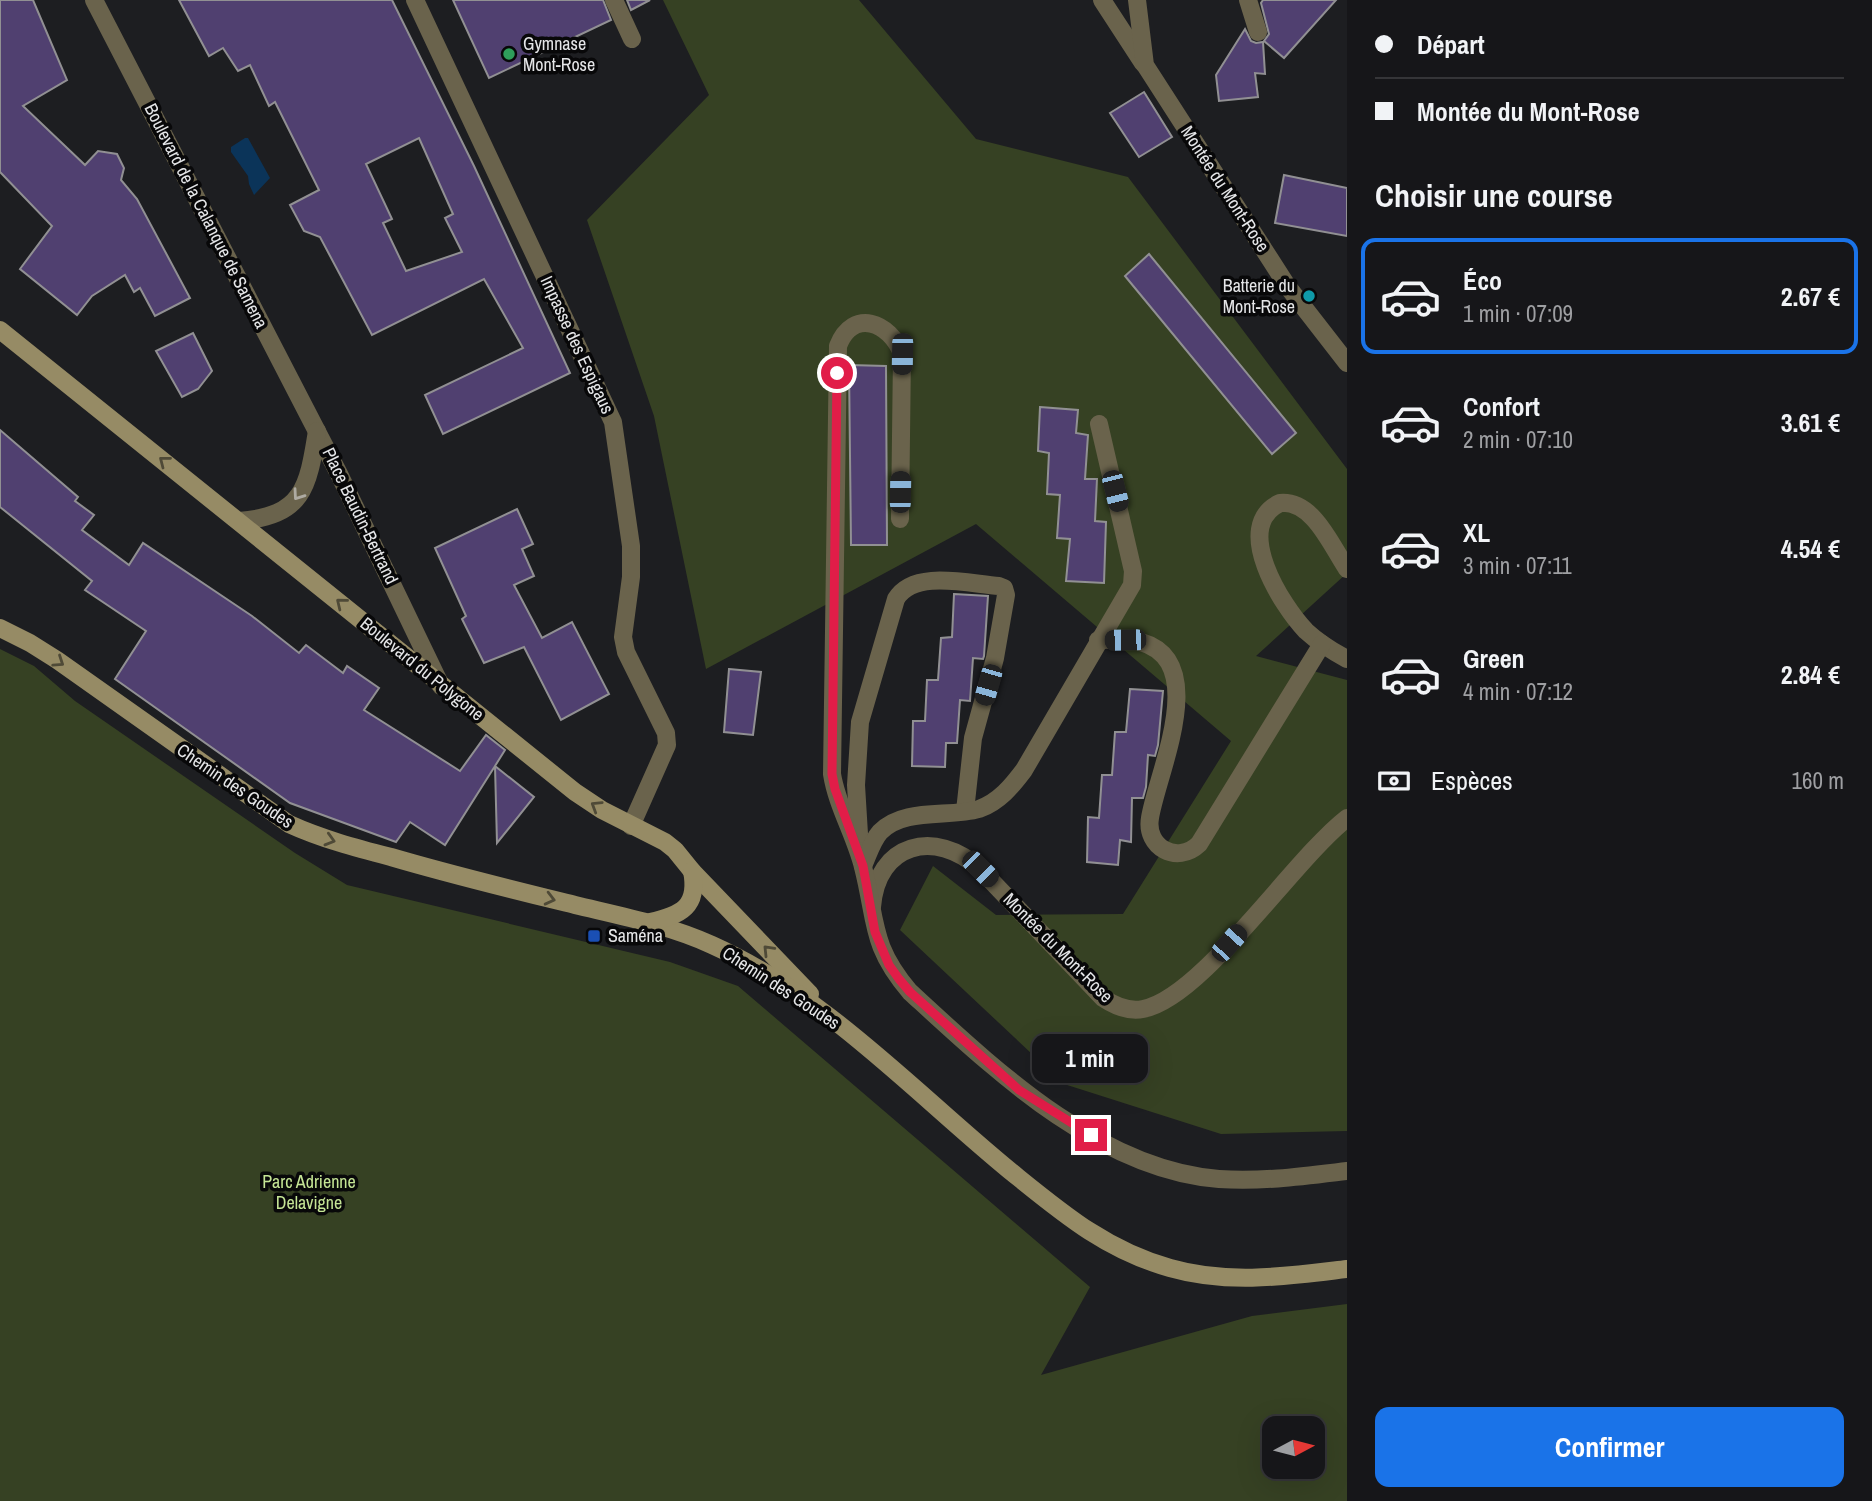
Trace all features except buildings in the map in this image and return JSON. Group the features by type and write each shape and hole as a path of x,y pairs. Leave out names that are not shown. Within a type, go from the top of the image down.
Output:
{"street":[{"name":"Boulevard de la Calanque de Samena","path":"94,0 317,432"},
{"name":"Impasse des Espigaus","path":"415,0 613,422 631,546 631,577 623,636 626,652 666,733 667,745 631,826"},
{"path":"614,0 632,39"},
{"path":"1102,0 1145,65"},
{"name":"Montée du Mont-Rose","path":"1137,0 1145,65 1288,287 1347,363"},
{"path":"1248,0 1258,32"},
{"path":"863,866 835,789 831,754 838,346 843,332 856,324 873,324 887,331 897,342 902,354 900,519"},
{"name":"Boulevard du Polygone","path":"0,330 575,792 631,826 666,842 832,1017"},
{"path":"863,866 877,836 892,824 915,817 965,811 987,805 1005,792 1015,781 1132,585 1133,571 1099,424"},
{"name":"Place Baudin-Bertrand","path":"239,521 276,514 294,503 304,488 312,463 317,432"},
{"name":"Place Baudin-Bertrand","path":"317,432 390,576 441,685"},
{"path":"1347,569 1317,524 1298,505 1280,503 1268,511 1260,529 1261,550 1274,586 1296,618 1322,644 1347,659"},
{"path":"872,918 856,810 860,722 896,599 905,587 920,581 999,586 1004,589 1006,595 995,658 973,738 965,811"},
{"name":"Chemin des Goudes","path":"0,628 57,660 275,816 299,828 317,836 423,866 650,922 738,957 832,1017 965,1134 1054,1207 1103,1241 1172,1269 1206,1275 1261,1279 1347,1269"},
{"path":"1098,640 1141,642 1158,650 1172,668 1175,680 1175,719 1149,821 1152,838 1174,853 1187,853 1199,844 1322,644"},
{"name":"Montée du Mont-Rose","path":"1347,818 1304,859 1229,943 1184,988 1166,1000 1143,1009 1123,1008 1103,998 980,869 963,855 944,847 916,847 899,854 890,862 877,882 872,918 884,956 910,992 1019,1090 1075,1127 1127,1153 1163,1168 1190,1175 1219,1179 1256,1179 1347,1171"},
{"path":"650,922 669,918 685,909 693,892 692,871"}],"green space":[{"path":"663,0 859,0 976,139 1128,177 1347,469 1347,573 1256,656 1347,680 1347,1131 1221,1134 1064,1084 900,930 933,866 996,915 1123,914 1231,741 976,524 706,669 654,416 587,220 709,95"},
{"name":"Parc Adrienne Delavigne","path":"0,649 34,666 75,701 295,853 347,885 670,962 738,986 1090,1287 1041,1375 1252,1316 1347,1304 1347,1501 0,1501"}],"water":[{"path":"248,138 270,178 254,195 248,176 231,152 231,147"}],"place":[{"name":"Gymnase Mont-Rose","path":"509,54"},
{"name":"Batterie du Mont-Rose","path":"1309,296"},
{"name":"Saména","path":"594,936"}],"route":[{"path":"837,373 832,774 863,866 880,948 889,965 910,992 1019,1090 1091,1135"}]}
